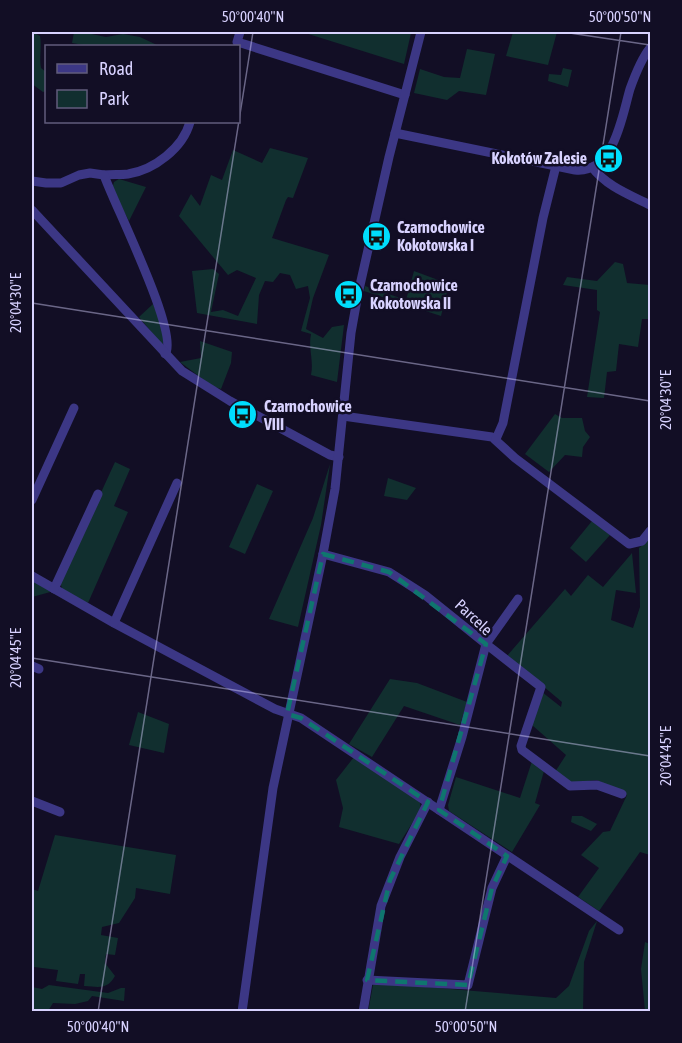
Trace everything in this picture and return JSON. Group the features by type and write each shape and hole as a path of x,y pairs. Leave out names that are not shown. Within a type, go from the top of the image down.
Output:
{"street":[{"path":"240,32 237,42 405,95"},
{"path":"242,1011 271,800 287,714 323,554 339,457 351,333 358,294 421,32"},
{"path":"395,133 556,166 581,170 592,167 610,150 634,77 651,48"},
{"path":"32,181 62,183 79,175 90,173 130,174 175,150 183,139 190,123"},
{"path":"496,439 502,423 543,218 556,166"},
{"path":"592,167 599,177 616,188 651,205"},
{"path":"104,174 110,192 133,239 164,322 169,349 165,354"},
{"path":"32,210 182,371 203,385 339,457"},
{"path":"32,500 74,408"},
{"path":"343,416 488,436 496,439 515,458 629,544 642,541 651,531"},
{"path":"114,623 177,483"},
{"path":"54,589 98,494"},
{"name":"Parcele","path":"323,554 389,572 425,595 486,644 462,737 439,810"},
{"path":"32,576 114,623 275,709 301,718 619,930"},
{"path":"518,599 486,644 542,687 521,746 522,750 570,786 597,785 622,794"},
{"path":"32,801 60,812"},
{"path":"363,1011 381,906 390,880 428,802"},
{"path":"367,980 468,985 482,920 492,888 507,856"}],"highlighted area":[{"path":"323,554 389,572 486,644 439,810 507,856 492,888 468,985 367,980 390,880 428,802 301,718 287,714"}],"green space":[{"path":"32,32 40,36 40,60 41,68 45,71 45,91 32,84"},
{"path":"74,32 82,32 106,37 123,34 140,37 157,45 84,45 72,43"},
{"path":"302,32 407,32 411,33 404,64"},
{"path":"513,32 557,32 548,65 506,56"},
{"path":"467,49 495,54 486,95 459,91 447,100 414,93 420,69 444,77 460,78"},
{"path":"563,68 572,70 568,87 548,81 549,74 561,75"},
{"path":"270,148 308,158 293,198 288,197 286,200 272,238 329,255 313,298 306,329 323,338 332,327 344,325 337,382 311,375 311,334 301,331 310,298 308,286 296,289 290,275 280,273 273,282 265,281 259,295 257,324 197,313 192,271 213,269 219,274 211,312 223,310 238,316 256,278 237,270 228,275 179,216 191,194 200,206 211,175 222,180 233,150 262,163"},
{"path":"119,179 146,187 129,221 112,189 114,182"},
{"path":"615,262 623,264 627,283 650,285 650,319 642,319 638,347 619,344 616,371 607,372 604,398 587,397 600,312 597,310 597,290 563,285 567,277 597,281"},
{"path":"414,271 449,284 441,316 364,291 365,286 406,300"},
{"path":"153,304 163,326 163,346 139,317"},
{"path":"200,341 232,352 231,363 221,389 212,386 180,362 201,358"},
{"path":"555,414 562,418 582,418 585,431 590,437 583,447 582,457 565,455 549,472 525,454"},
{"path":"115,462 130,469 114,506 128,512 88,603 63,591 60,582"},
{"path":"330,464 321,525 298,627 269,619 313,518"},
{"path":"388,478 416,488 407,500 384,496"},
{"path":"257,484 273,491 245,554 229,547"},
{"path":"592,521 610,535 586,562 570,548"},
{"path":"650,538 650,855 640,852 599,911 578,897 599,868 581,855 603,832 610,831 627,795 597,780 570,783 555,772 566,755 532,725 542,692 561,707 562,702 507,656 565,589 571,596 588,575 603,587 632,553 636,593 616,590 611,620 633,628 640,607 639,548"},
{"path":"32,578 54,591 32,597"},
{"path":"390,679 417,683 467,702 460,725 404,706 372,757 349,744"},
{"path":"138,712 169,724 164,753 129,745"},
{"path":"354,757 416,798 420,803 421,809 399,844 339,827 343,808 336,780"},
{"path":"532,761 544,771 535,803 540,805 512,852 449,811 448,805 456,777 520,798"},
{"path":"572,816 582,816 597,824 591,831 571,822"},
{"path":"55,835 176,855 170,894 136,888 135,898 119,923 102,927 101,935 118,938 115,955 106,954 105,963 115,976 106,986 84,986 85,974 80,974 78,984 56,981 58,970 34,967 32,889 38,891"},
{"path":"597,921 584,962 583,1011 368,1012 373,985 379,983 556,998 569,986 589,931"},
{"path":"645,942 650,944 650,1011 645,1011 641,969"},
{"path":"49,985 108,993 125,988 124,1001 92,996 88,1001 75,1004 53,1003 48,1011 32,1011 32,987 42,989"}],"place":[{"name":"Kokotów Zalesie","path":"608,158"},
{"name":"Czarnochowice Kokotowska I","path":"376,236"},
{"name":"Czarnochowice Kokotowska II","path":"349,294"},
{"name":"Czarnochowice VIII","path":"243,415"}]}
